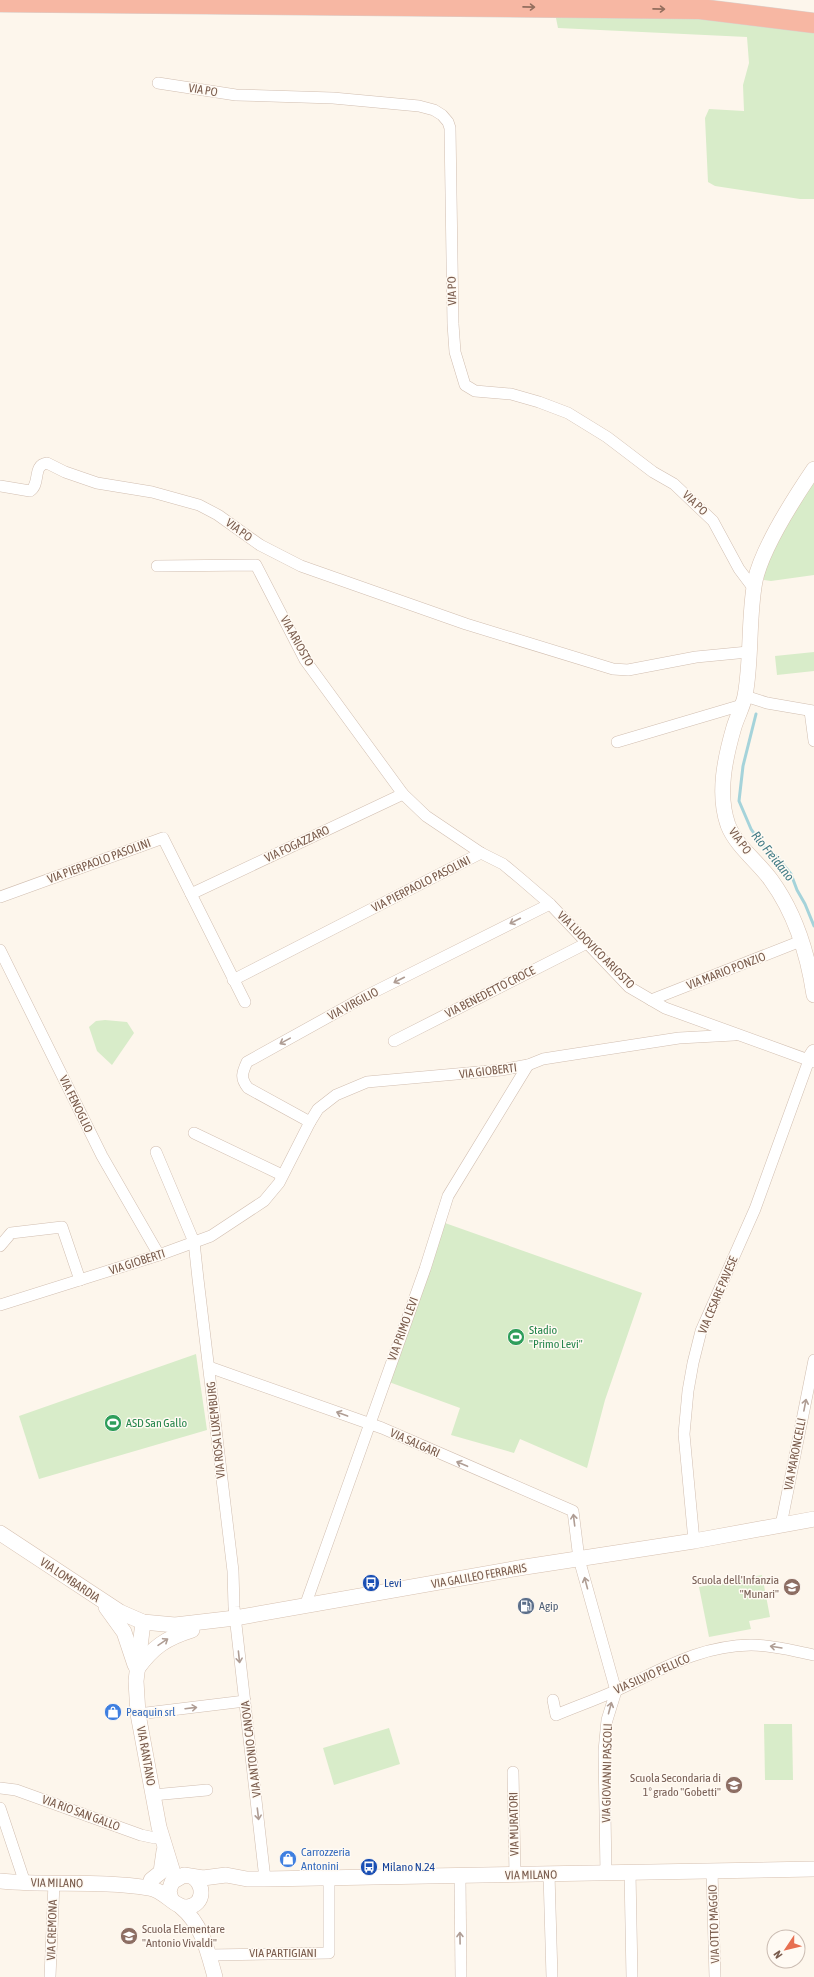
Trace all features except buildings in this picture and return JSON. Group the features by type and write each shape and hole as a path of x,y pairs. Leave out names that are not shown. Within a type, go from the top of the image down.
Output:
{"highway":[{"path":"737,0 814,10"},
{"path":"0,2 700,9 814,23"}],"street":[{"name":"VIA PO","path":"158,83 236,95 333,98 419,106 434,110 442,115 450,128 452,273 455,352 465,385 476,391 511,394 539,402 568,413 607,437 653,472 674,484 713,521 739,569 754,589"},
{"name":"VIA PO","path":"0,486 30,491 35,485 40,466 47,463 65,472 97,483 186,500 218,515 260,545 302,566 466,624 612,669 628,670 696,657 748,652"},
{"name":"VIA PO","path":"814,469 794,500 764,556 755,580 744,700 734,728 722,788 724,809 729,827 743,848 771,880 791,914 811,962 814,995"},
{"name":"VIA ARIOSTO","path":"157,566 256,565 305,660 403,794"},
{"path":"617,742 744,700 812,711 814,741"},
{"name":"VIA LUDOVICO ARIOSTO","path":"403,794 426,816 481,853 503,864 550,904 629,987 665,1008 738,1035 812,1058"},
{"name":"VIA FOGAZZARO","path":"191,894 403,794"},
{"name":"VIA PIERPAOLO PASOLINI","path":"0,897 163,838 245,1002"},
{"name":"VIA PIERPAOLO PASOLINI","path":"233,980 481,853"},
{"name":"VIA VIRGILIO","path":"310,1122 248,1088 242,1081 242,1074 247,1062 366,996 550,904"},
{"name":"VIA MARIO PONZIO","path":"651,1000 801,941"},
{"name":"VIA BENEDETTO CROCE","path":"394,1041 586,943"},
{"name":"VIA FENOGLIO","path":"0,950 102,1156 159,1255"},
{"name":"VIA GIOBERTI","path":"0,1305 159,1255 211,1236 264,1201 279,1183 318,1109 336,1095 367,1082 470,1074 528,1065 549,1058 679,1038 738,1035"},
{"name":"VIA CESARE PAVESE","path":"694,1541 684,1434 688,1391 693,1363 702,1331 755,1209 812,1058"},
{"name":"VIA PRIMO LEVI","path":"305,1606 425,1269 448,1196 528,1065"},
{"path":"194,1133 282,1175"},
{"path":"156,1152 194,1242"},
{"path":"0,1246 11,1233 62,1227 80,1280"},
{"name":"VIA ROSA LUXEMBURG","path":"194,1242 233,1571 228,1619"},
{"name":"VIA MARONCELLI","path":"781,1525 814,1360"},
{"name":"VIA SALGARI","path":"209,1367 370,1424 573,1511 579,1559"},
{"name":"VIA GALILEO FERRARIS","path":"143,1622 181,1625 228,1619 814,1520"},
{"name":"VIA LOMBARDIA","path":"0,1532 101,1601 120,1612 143,1622"},
{"path":"579,1559 616,1691"},
{"name":"VIA RANTANO","path":"101,1601 124,1632 136,1670"},
{"path":"136,1670 151,1652 163,1641 228,1619"},
{"name":"VIA ANTONIO CANOVA","path":"228,1619 245,1701 265,1879"},
{"name":"VIA RANTANO","path":"143,1622 136,1670 138,1714 153,1795 164,1839 182,1878"},
{"name":"VIA SILVIO PELLICO","path":"553,1700 556,1715 616,1691 675,1661 727,1647 752,1645 775,1647 814,1655"},
{"name":"VIA GIOVANNI PASCOLI","path":"606,1873 604,1751 607,1720 616,1691"},
{"path":"138,1714 245,1701"},
{"name":"VIA MURATORI","path":"513,1772 515,1875"},
{"name":"VIA RIO SAN GALLO","path":"0,1788 16,1790 142,1835 164,1839"},
{"name":"VIA RANTANO","path":"153,1795 207,1790"},
{"path":"0,1808 25,1883"},
{"path":"151,1880 161,1872 164,1839"},
{"name":"VIA MILANO","path":"114,1884 226,1875 247,1879 265,1879 329,1877 460,1877 814,1869"},
{"name":"VIA OTTO MAGGIO","path":"712,1871 715,1977"},
{"path":"630,1872 632,1977"},
{"path":"549,1874 552,1977"},
{"name":"VIA PARTIGIANI","path":"208,1952 329,1953 329,1877"},
{"path":"460,1877 461,1977"},
{"path":"208,1952 208,1933 199,1899 201,1887 182,1878 169,1890 176,1902 195,1921 208,1952 215,1977"},
{"name":"VIA MILANO","path":"0,1881 25,1883 114,1884 154,1888 176,1902 191,1906 215,1887 247,1879"},
{"name":"VIA CREMONA","path":"50,1977 54,1883"}],"green space":[{"path":"555,13 639,13 814,30 814,199 800,199 715,186 708,182 705,118 709,109 744,111 743,85 749,63 747,37 558,28"},
{"path":"814,478 814,575 771,581 764,580 763,574 787,522"},
{"path":"814,652 814,671 777,675 775,656"},
{"path":"105,1020 127,1022 134,1033 112,1065 97,1051 89,1027 96,1021"},
{"name":"Stadio \"Primo Levi\"","path":"445,1223 642,1293 605,1400 587,1468 520,1439 514,1453 451,1435 460,1408 389,1382"},
{"name":"ASD San Gallo","path":"196,1354 207,1430 39,1479 19,1416"},
{"path":"762,1575 770,1617 749,1621 751,1629 709,1637 699,1587"},
{"path":"764,1724 792,1724 793,1780 765,1780"},
{"path":"389,1728 400,1764 334,1785 323,1748"}],"waterway":[{"name":"Rio Freidano","path":"756,714 743,766 739,801 751,829 762,845 776,856 791,874 814,926"}],"place":[{"name":"Stadio \"Primo Levi\"","path":"516,1337"},
{"name":"ASD San Gallo","path":"113,1423"},
{"name":"Levi","path":"371,1583"},
{"name":"Scuola dell'Infanzia \"Munari\"","path":"792,1587"},
{"name":"Agip","path":"526,1606"},
{"name":"Peaquin srl","path":"113,1712"},
{"name":"Scuola Secondaria di 1° grado \"Gobetti\"","path":"734,1785"},
{"name":"Carrozzeria Antonini","path":"288,1859"},
{"name":"Milano N.24","path":"369,1867"},
{"name":"Scuola Elementare \"Antonio Vivaldi\"","path":"129,1936"}]}
